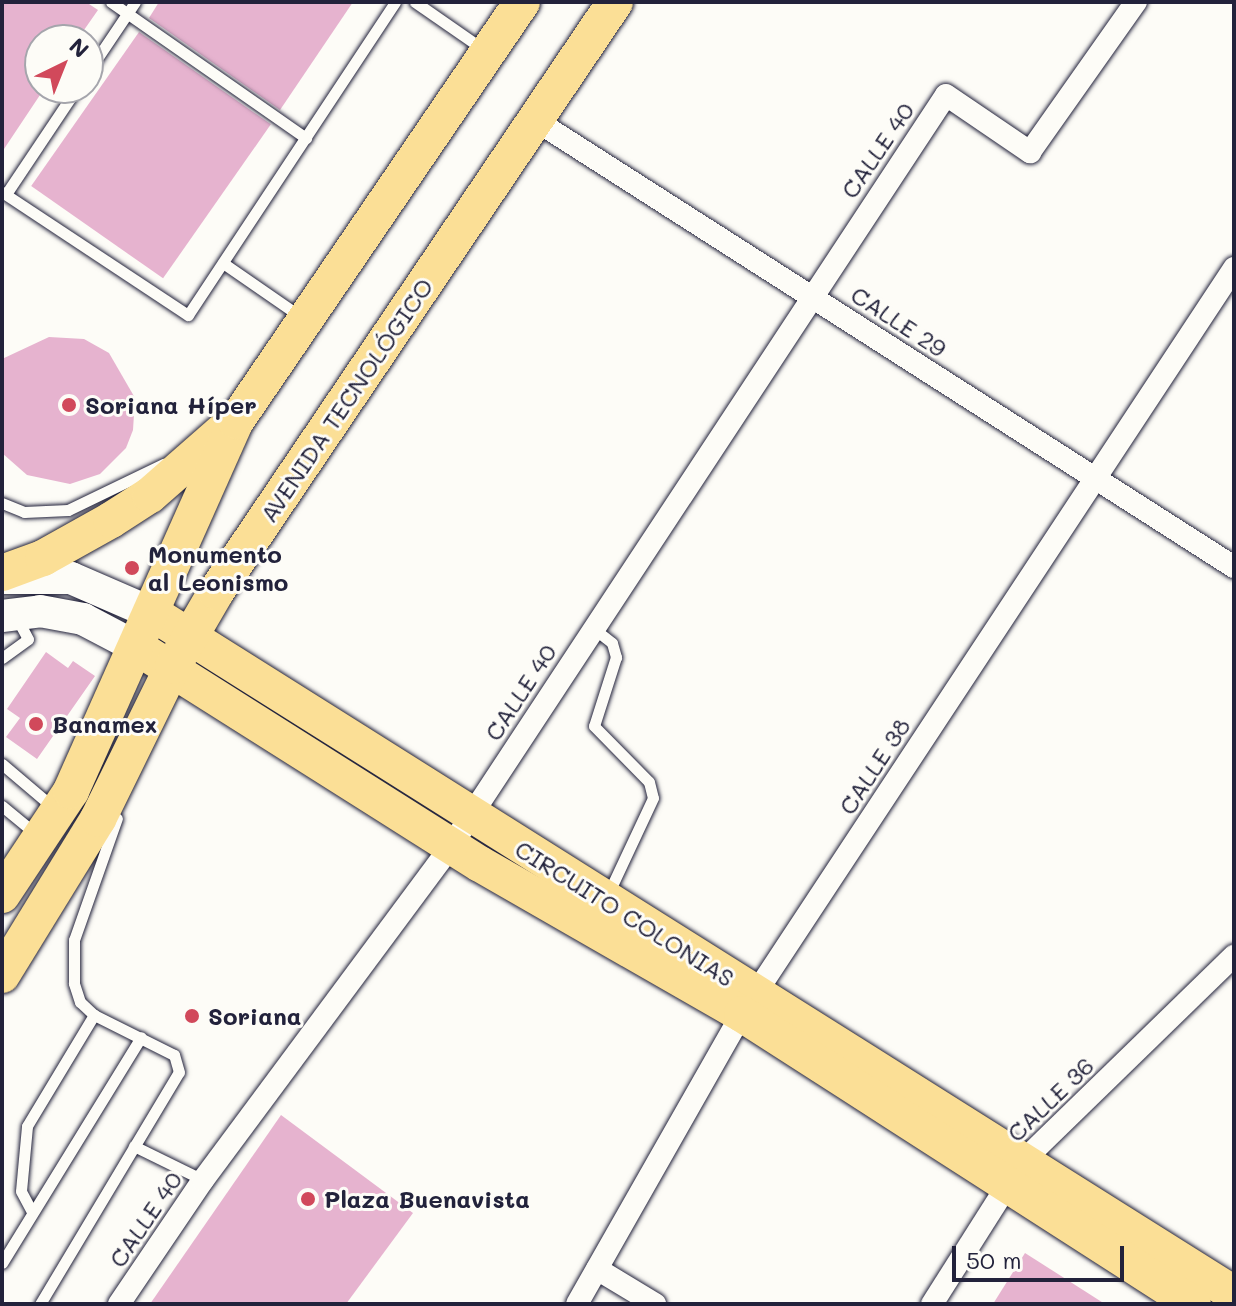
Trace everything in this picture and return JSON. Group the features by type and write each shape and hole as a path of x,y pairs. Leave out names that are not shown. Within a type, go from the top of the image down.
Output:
{"main road":[{"path":"2,895 51,826 138,648 169,563 236,421 522,2"},
{"name":"AVENIDA TECNOLÓGICO","path":"2,975 84,844 190,635 615,2"},
{"path":"2,575 43,558 137,503 236,421"},
{"name":"CIRCUITO COLONIAS","path":"2,575 71,578 152,613 190,635 460,831 749,1004 1014,1174 1193,1304"},
{"name":"CIRCUITO COLONIAS","path":"15,623 40,611 83,619 138,648 166,680 460,831 605,901 749,1004"},
{"name":"CIRCUITO COLONIAS","path":"1014,1174 1234,1294"}],"street":[{"name":"CALLE 40","path":"119,1304 203,1180 460,831 810,295 946,95 1030,152 1136,2"},
{"name":"CALLE 29","path":"535,120 1234,567"},
{"name":"CALLE 38","path":"577,1304 749,1004 1234,268"},
{"name":"CALLE 36","path":"932,1304 1014,1174 1234,956"},
{"path":"597,1269 655,1304"}],"lane":[{"path":"111,2 306,138"},
{"path":"104,48 135,2"},
{"path":"66,104 4,193 188,315 395,2"},
{"path":"415,2 487,52"},
{"path":"223,263 305,319"},
{"path":"2,503 24,512 68,510 236,421"},
{"path":"2,658 15,623"},
{"path":"593,628 612,643 616,657 594,726 649,782 653,798 605,901"},
{"path":"40,1304 180,1063 141,1037 94,1015 80,1002 74,983 74,940 166,680"},
{"path":"2,764 51,826"},
{"path":"2,806 51,826"},
{"path":"31,1210 21,1191 27,1126 94,1015"},
{"path":"2,1263 31,1210 44,1200 141,1037"},
{"path":"134,1146 203,1180"}],"building":[{"path":"2,2 86,2 98,10 88,24 24,24 24,104 34,104 2,152"},
{"path":"159,2 353,2 280,110 149,18"},
{"path":"139,32 271,124 163,278 31,186 89,104 104,104 104,82"},
{"name":"Soriana Híper","path":"49,337 84,339 109,353 135,398 133,430 126,448 100,474 70,484 27,475 2,453 2,359"},
{"path":"46,652 68,668 73,661 95,676 37,759 6,737 20,718 7,709"},
{"name":"Plaza Buenavista","path":"281,1115 413,1213 346,1304 150,1304"},
{"path":"1025,1253 1105,1304 993,1304"}],"place":[{"name":"Soriana Híper","path":"69,405"},
{"name":"Monumento al Leonismo","path":"132,568"},
{"name":"Banamex","path":"36,724"},
{"name":"Soriana","path":"192,1016"},
{"name":"Plaza Buenavista","path":"308,1199"}]}
